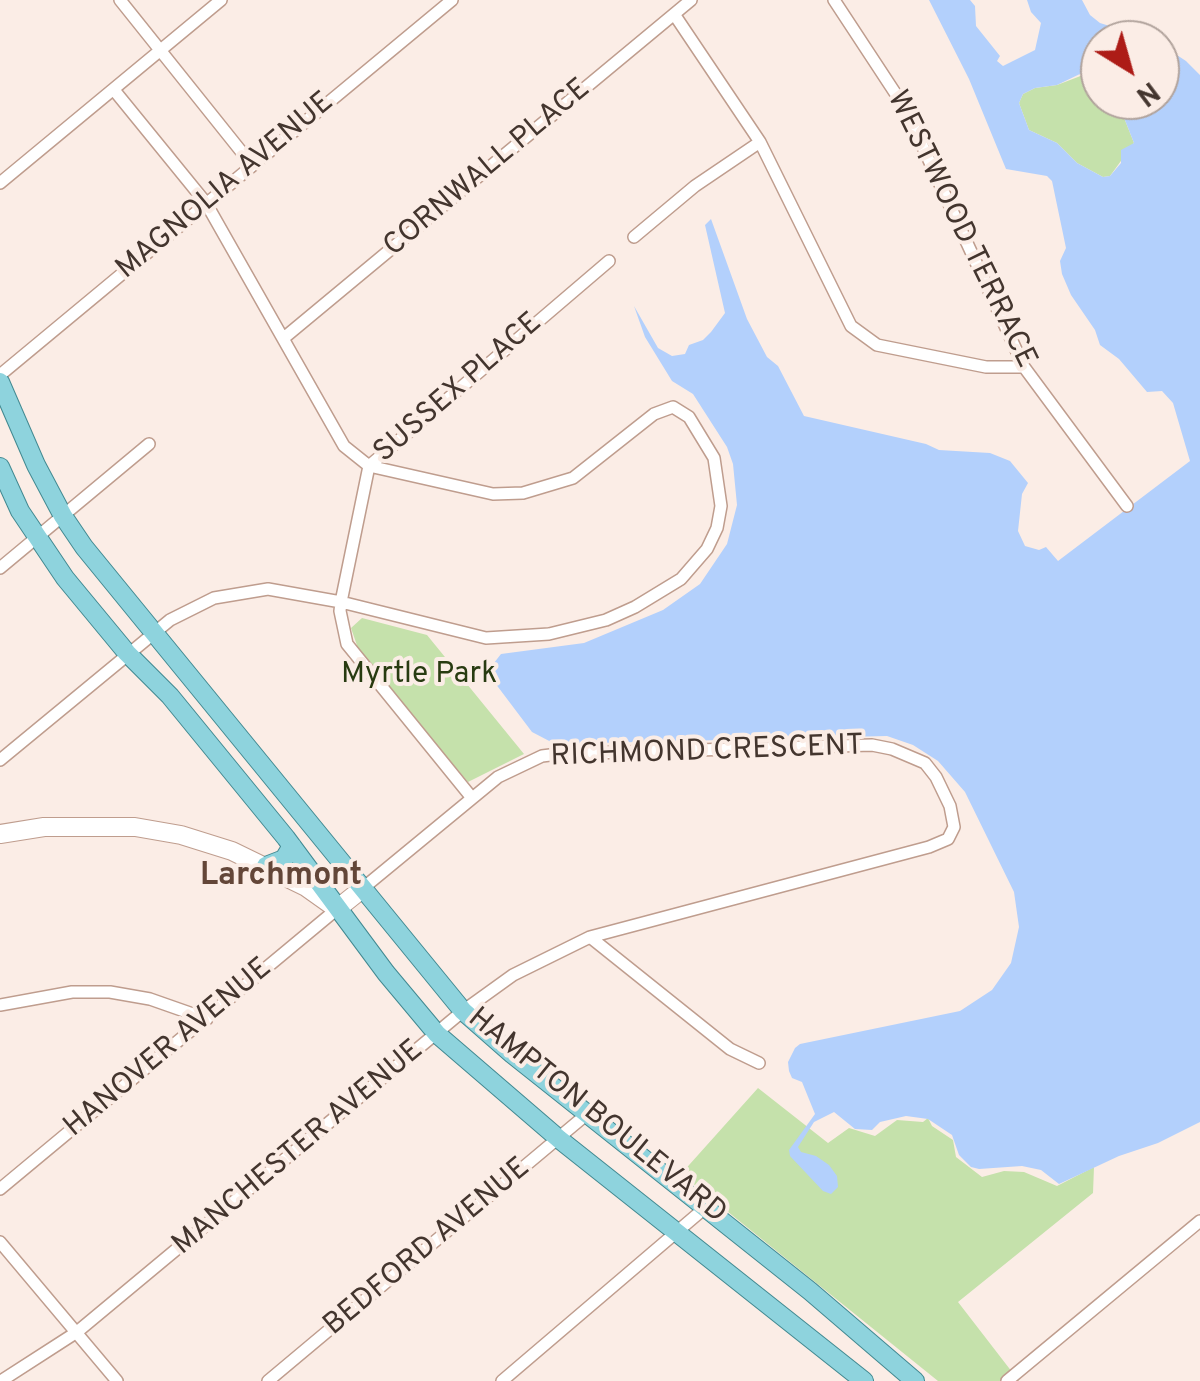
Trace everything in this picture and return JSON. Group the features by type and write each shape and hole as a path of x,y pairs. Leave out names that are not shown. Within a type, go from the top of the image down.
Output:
{"main road":[{"name":"HAMPTON BOULEVARD","path":"0,379 63,516 153,633 463,1011 915,1381"},
{"name":"HAMPTON BOULEVARD","path":"0,467 20,511 65,578 127,653 170,696 292,846 386,974 438,1034 559,1139 864,1381"},
{"path":"0,834 44,827 135,827 181,835 266,866 338,908"},
{"path":"266,866 284,859 292,846"},
{"name":"RICHMOND CRESCENT","path":"338,908 362,888"}],"street":[{"path":"120,0 252,165"},
{"path":"0,183 221,0"},
{"name":"MAGNOLIA AVENUE","path":"0,379 452,0"},
{"name":"CORNWALL PLACE","path":"285,337 691,0"},
{"name":"WESTWOOD TERRACE","path":"834,0 904,108 1024,367 1127,506"},
{"path":"674,14 760,142 851,326 877,345 969,364 1024,367"},
{"path":"0,760 127,653 192,607 237,592 268,588 486,638 578,629 636,606 696,566 717,528 721,506 714,458 689,418 673,408 664,409 573,478 523,493 494,494 369,466 344,446 206,203 114,90"},
{"path":"634,238 696,186 760,142"},
{"name":"SUSSEX PLACE","path":"341,602 369,466 609,261"},
{"path":"0,568 149,444"},
{"path":"341,602 342,627 354,656 472,798"},
{"name":"RICHMOND CRESCENT","path":"362,888 472,798 520,765 558,754 872,745 892,749 925,763 936,776 950,806 954,828 951,836"},
{"name":"MANCHESTER AVENUE","path":"2,1381 77,1332 463,1011 513,975 590,937 929,848 951,836"},
{"name":"HANOVER AVENUE","path":"0,1190 338,908"},
{"path":"590,937 730,1049 759,1063"},
{"path":"0,1004 72,992 110,992 150,999 207,1019"},
{"name":"BEDFORD AVENUE","path":"268,1381 587,1114"},
{"path":"502,1381 706,1207"},
{"path":"1007,1381 1200,1220"},
{"path":"0,1242 117,1381"}],"green space":[{"path":"1080,76 1080,120 1125,120 1134,143 1110,176 1103,177 1077,163 1057,143 1029,130 1019,103 1023,94"},
{"name":"Myrtle Park","path":"362,618 427,635 524,754 468,782 361,657 351,628"},
{"path":"758,1088 828,1143 849,1128 875,1136 897,1120 923,1122 928,1118 932,1126 953,1140 956,1157 982,1177 1004,1171 1024,1172 1057,1186 1094,1167 1093,1193 958,1302 1019,1381 938,1381 681,1174"}],"water":[{"path":"929,0 970,0 975,6 976,26 1000,56 997,61 1003,66 1035,50 1041,23 1027,0 1082,0 1096,20 1080,20 1080,74 1057,85 1035,88 1023,94 1019,103 1029,130 1057,143 1077,163 1103,177 1110,176 1121,163 1121,150 1134,143 1125,120 1180,120 1180,57 1200,75 1200,1122 1059,1184 1041,1170 1022,1166 971,1167 959,1155 952,1135 928,1119 906,1116 880,1122 872,1130 855,1129 834,1112 814,1122 798,1147 829,1165 837,1176 838,1187 831,1194 823,1191 790,1156 789,1150 815,1114 802,1082 792,1078 789,1071 788,1062 795,1048 960,1011 992,990 1011,963 1019,927 1014,892 965,792 938,761 913,745 887,736 555,744 532,732 489,675 501,654 584,643 663,610 700,584 727,544 737,505 733,464 727,447 693,394 672,381 645,337 634,306 658,348 672,356 685,354 689,345 711,332 725,313 705,225 711,219 747,319 804,416 939,450 990,453 1010,461 1028,483 1022,494 1018,531 1025,546 1039,550 1046,547 1058,561 1190,461 1173,403 1162,391 1147,392 1119,359 1100,345 1095,330 1071,295 1062,274 1060,261 1066,248 1052,181 1047,176 1006,169 969,79"}],"district":[{"name":"Larchmont","path":"281,878"}]}
